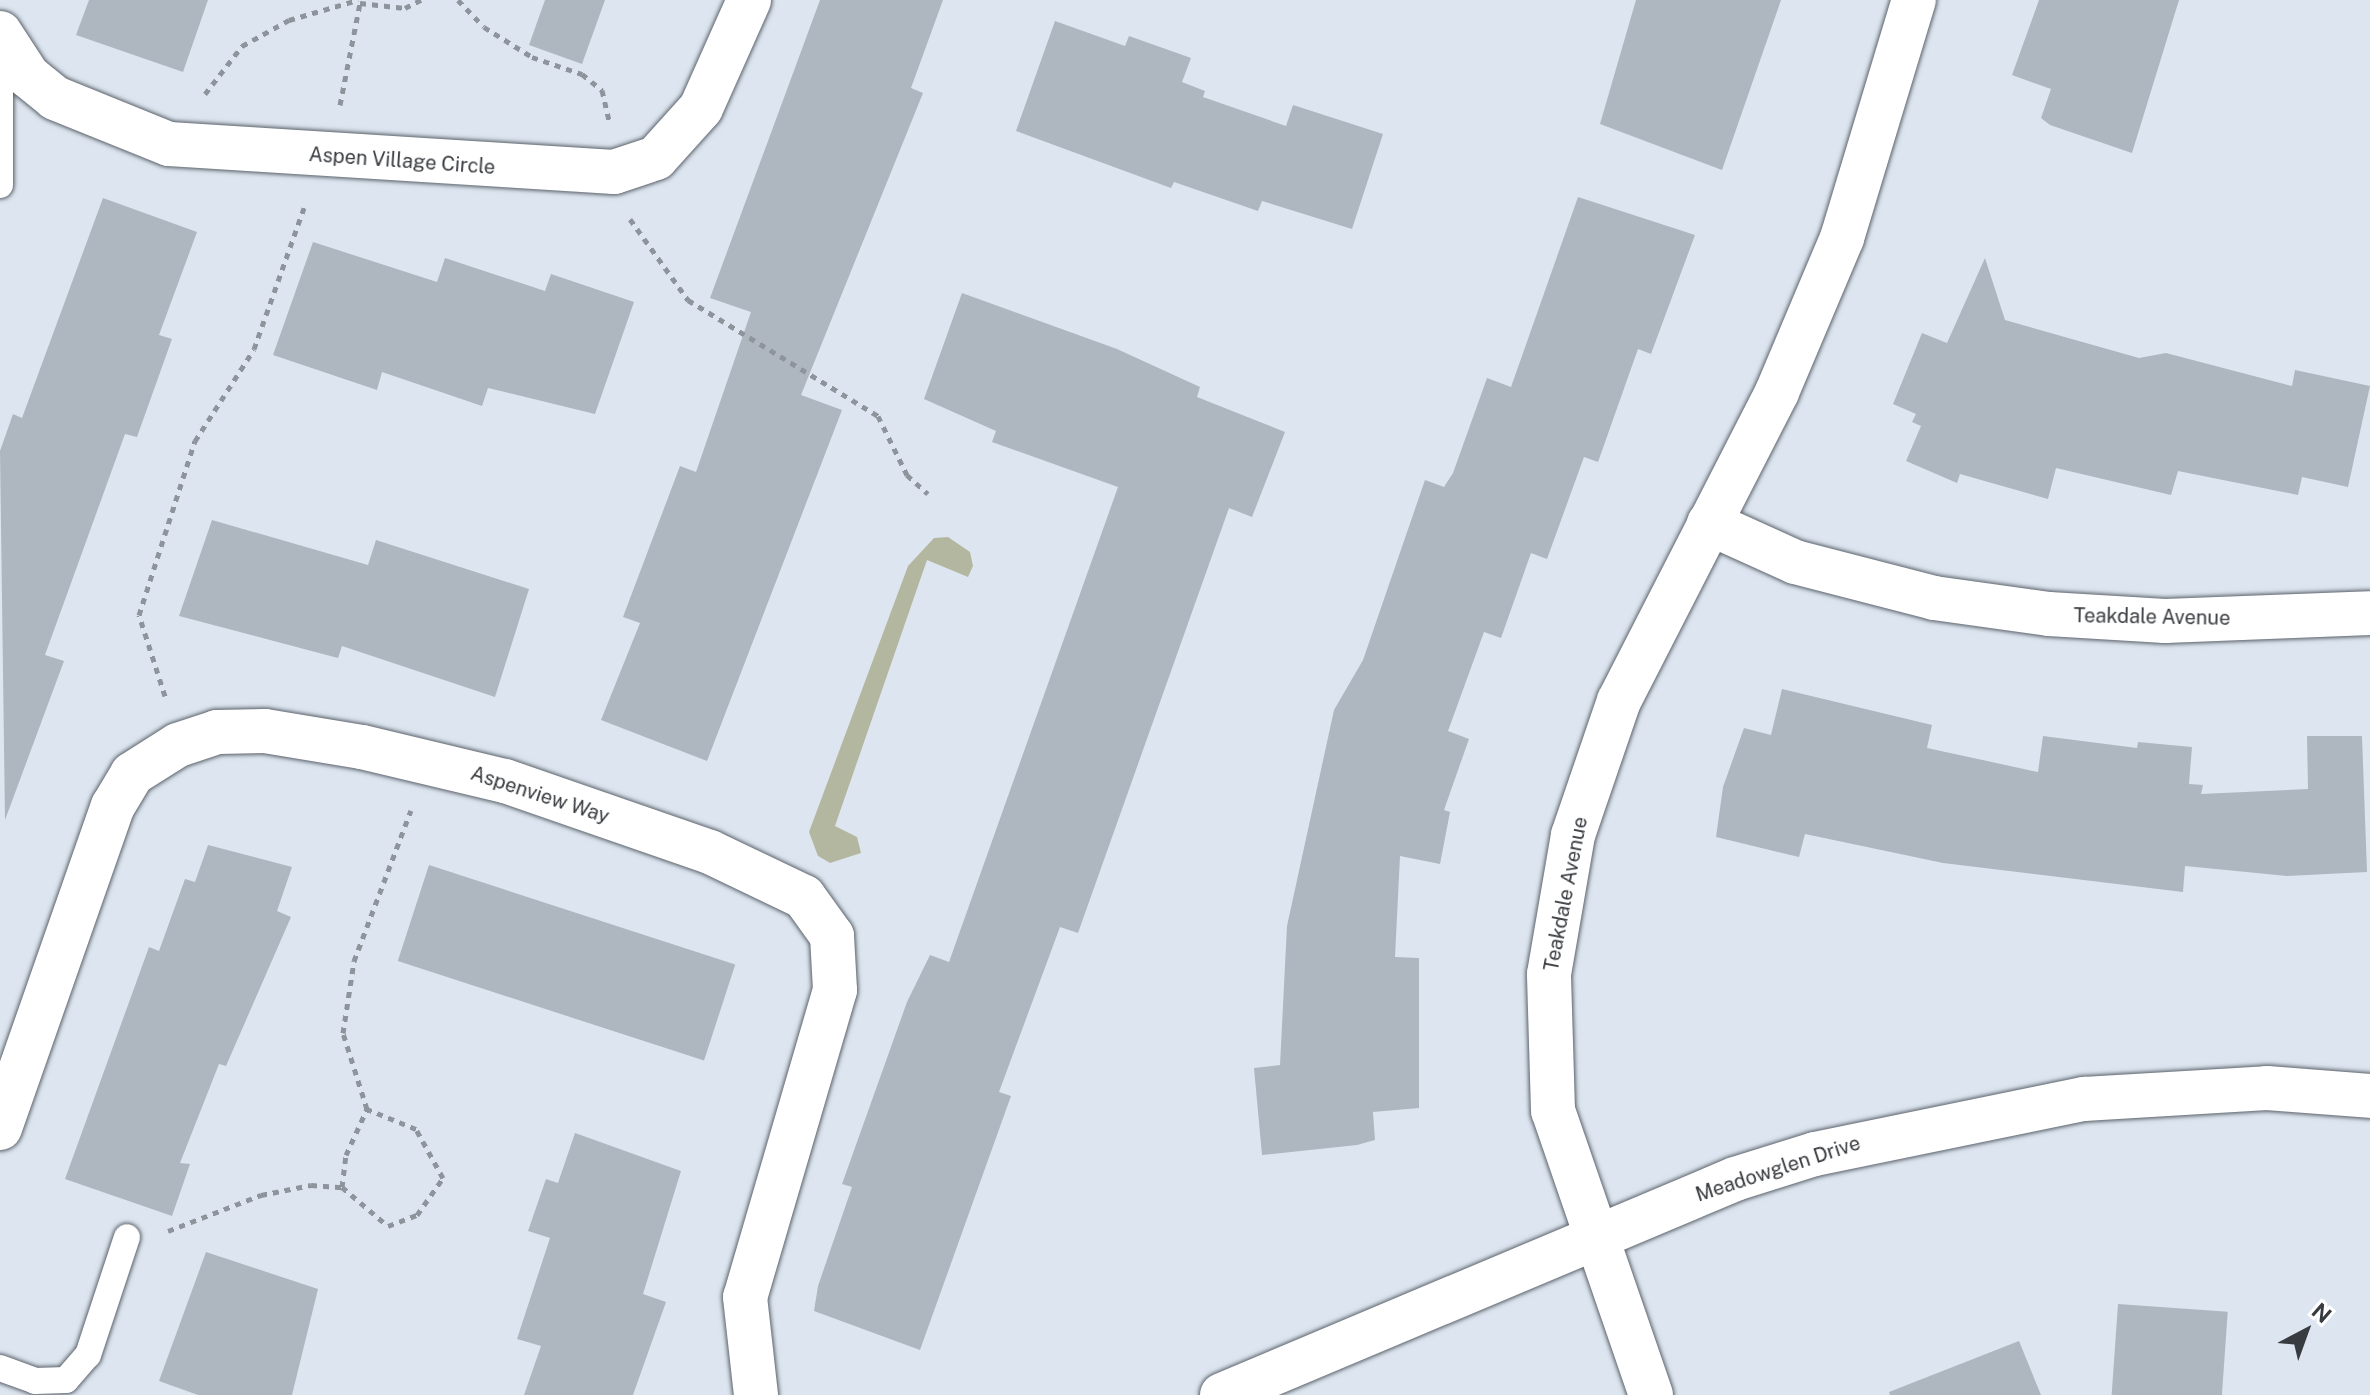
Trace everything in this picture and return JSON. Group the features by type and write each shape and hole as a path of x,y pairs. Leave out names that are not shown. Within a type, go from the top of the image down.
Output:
{"street":[{"name":"Aspen Village Circle","path":"0,33 9,81 87,116 169,144 614,172 656,158 701,108 749,0"},
{"name":"Teakdale Avenue","path":"1651,1395 1593,1239 1553,1111 1549,974 1573,835 1619,701 1777,392 1842,238 1914,0"},
{"name":"Teakdale Avenue","path":"1709,523 1795,562 1934,598 2049,614 2165,621 2370,613"},
{"name":"Aspenview Way","path":"0,1128 113,806 132,774 178,745 217,732 265,731 432,761 757,868 804,897 832,936 835,990 745,1297 756,1395"},
{"name":"Meadowglen Drive","path":"1222,1395 1593,1239 1802,1158 1992,1113 2176,1091 2370,1096"}],"lane":[{"path":"0,185 9,81"},
{"path":"0,1368 35,1381 66,1380 88,1355 127,1237"}],"path":[{"path":"169,144 170,111 216,88 242,46 289,20 359,2 405,8 421,0"},
{"path":"458,0 484,27 602,90 614,172 626,214 688,300 878,416 907,475 928,494"},
{"path":"178,745 139,615 195,441 254,349 323,156 359,2"},
{"path":"342,1187 346,1155 367,1109 343,1033 354,961 432,761"},
{"path":"127,1237 183,1227 261,1195 342,1187 388,1226 417,1215 443,1178 416,1129 367,1109"}],"green space":[{"path":"948,537 970,552 973,566 968,577 927,560 835,826 857,837 861,853 830,863 818,856 809,832 908,566 934,538"}],"building":[{"path":"89,0 208,0 183,72 76,35"},
{"path":"545,0 605,0 582,64 529,45"},
{"path":"820,0 943,0 911,88 923,93 801,395 842,410 707,761 601,720 640,623 623,617 680,466 696,472 751,312 710,298"},
{"path":"1636,0 1781,0 1722,170 1600,124"},
{"path":"2039,0 2179,0 2132,153 2050,125 2041,118 2051,89 2012,75"},
{"path":"1055,21 1125,46 1129,36 1191,58 1182,82 1205,91 1203,97 1286,126 1293,105 1383,134 1352,229 1262,201 1258,211 1174,182 1171,188 1016,131"},
{"path":"1578,197 1695,235 1651,354 1638,349 1598,462 1584,457 1547,559 1531,553 1501,638 1484,632 1448,731 1469,739 1444,810 1450,812 1440,864 1400,856 1395,957 1419,958 1419,1108 1373,1112 1375,1140 1357,1145 1262,1155 1254,1068 1280,1065 1287,926 1334,710 1363,660 1425,480 1444,487 1453,473 1487,378 1511,387"},
{"path":"103,198 197,232 159,335 172,339 137,437 125,434 45,655 64,661 5,820 0,451 13,414 22,418"},
{"path":"313,242 437,282 445,258 545,291 551,274 634,302 595,414 488,388 482,406 382,372 377,390 273,355"},
{"path":"1985,258 2005,320 2139,358 2166,353 2292,386 2295,370 2370,386 2348,487 2302,477 2298,495 2178,471 2171,495 2056,468 2048,499 1960,474 1957,483 1906,461 1921,426 1912,422 1916,414 1893,404 1922,333 1947,343"},
{"path":"962,293 1117,349 1200,387 1197,397 1285,432 1252,517 1229,508 1078,933 1060,927 999,1092 1011,1096 920,1350 814,1311 818,1286 852,1187 842,1184 907,1002 930,955 949,962 1118,487 992,442 996,431 924,399"},
{"path":"212,520 368,565 376,540 529,589 495,697 342,646 338,658 179,616"},
{"path":"1782,689 1932,725 1927,748 2038,772 2043,736 2137,748 2138,742 2192,747 2189,784 2203,785 2201,794 2308,789 2307,736 2362,736 2367,872 2287,876 2185,866 2183,892 1943,863 1805,834 1799,857 1716,837 1723,787 1744,728 1771,735"},
{"path":"208,845 292,867 277,911 291,917 226,1066 219,1064 180,1163 190,1164 172,1216 65,1179 149,947 159,951 185,879 195,882"},
{"path":"429,865 735,965 704,1061 398,961"},
{"path":"575,1133 681,1171 643,1294 666,1302 633,1395 524,1395 541,1346 517,1339 550,1238 528,1231 546,1179 558,1183"},
{"path":"206,1252 318,1289 292,1395 198,1395 159,1381"},
{"path":"2118,1304 2228,1312 2222,1395 2112,1395"},
{"path":"2019,1341 2041,1395 1890,1395 1889,1392"}]}
